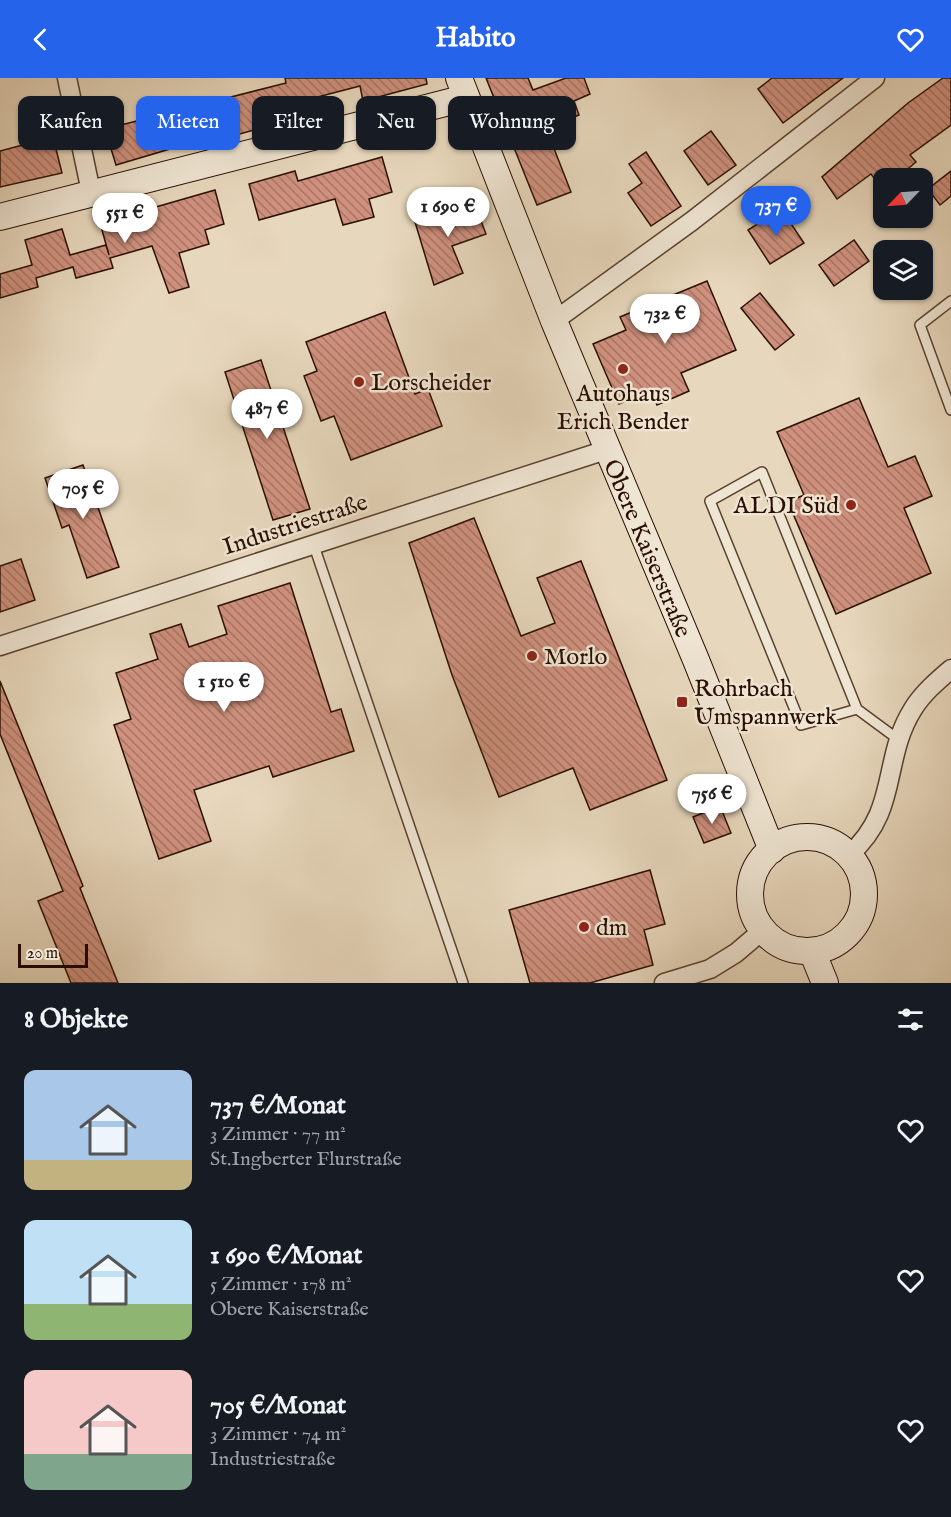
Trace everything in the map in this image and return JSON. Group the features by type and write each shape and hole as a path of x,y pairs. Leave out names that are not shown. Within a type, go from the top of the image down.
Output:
{"main road":[{"path":"0,217 462,88"},
{"name":"Obere Kaiserstraße","path":"462,88 606,450 696,660 772,850"},
{"path":"803,837 820,838 835,844 849,855 859,870 864,887 863,906 857,923 845,937 830,946 813,951 796,950 781,944 763,930 752,907 751,891 754,875 772,850 787,841 803,837"},
{"path":"813,951 825,983"}],"street":[{"path":"67,78 91,192"},
{"path":"554,321 692,221 875,78"},
{"name":"Industriestraße","path":"0,646 606,450"},
{"path":"849,855 871,833 879,818 899,740 912,710 929,689 951,669"},
{"path":"664,983 711,969 736,953 763,930"}],"lane":[{"path":"951,301 920,325 951,410"},
{"path":"857,709 801,725 710,501 762,472 857,709 899,740"},
{"path":"313,543 464,983"}],"building":[{"path":"285,78 426,78 427,84 382,96 362,96 360,86 322,96 252,96 252,131 240,134 240,96 235,96 286,83"},
{"path":"486,78 528,78 533,90 566,78 584,78 590,94 576,100 576,96 493,96"},
{"path":"772,78 843,78 783,123 758,89"},
{"path":"943,78 951,78 951,125 910,155 916,162 909,168 873,168 873,177 871,174 837,199 822,177 908,103"},
{"path":"136,121 136,150 167,150 116,165 111,150 124,150 124,124"},
{"path":"711,131 736,165 708,185 684,151"},
{"path":"18,146 18,150 56,150 62,173 0,187 0,151"},
{"path":"515,150 555,150 571,192 537,205"},
{"path":"646,152 681,206 651,226 628,193 642,183 629,164"},
{"path":"382,157 392,192 369,199 374,217 343,225 335,199 259,220 249,184 295,171 298,181"},
{"path":"951,171 951,196 940,205 933,196 933,185"},
{"path":"215,190 224,224 205,230 209,244 179,253 189,287 169,293 152,246 110,258 113,268 76,278 73,267 36,278 38,287 0,298 0,274 32,265 25,240 62,229 70,255 106,245 109,255 100,223"},
{"path":"473,200 486,234 452,246 463,273 434,285 415,222"},
{"path":"781,209 804,243 770,264 748,230"},
{"path":"854,240 869,261 834,286 819,265"},
{"path":"707,281 736,350 681,373 689,391 657,405 651,390 619,404 593,344 626,330 620,317"},
{"path":"760,293 794,335 775,350 741,308"},
{"name":"Lorscheider","path":"385,312 415,394 428,389 442,426 351,460 334,416 321,421 304,376 317,371 306,342"},
{"path":"261,360 310,509 273,520 225,372"},
{"name":"ALDI Süd","path":"859,398 888,467 915,456 932,496 904,508 931,573 836,614 788,502 804,495 777,432"},
{"path":"83,465 119,567 87,578 69,525 62,528 45,478"},
{"name":"Morlo","path":"474,518 521,636 555,623 537,578 581,561 667,780 590,810 573,768 499,797 452,675 409,543"},
{"path":"21,559 35,600 0,612 0,566"},
{"path":"290,583 331,712 341,709 354,751 273,777 269,766 194,790 211,841 159,859 114,725 131,719 116,673 158,659 150,634 181,624 189,647 227,634 218,606"},
{"path":"0,681 83,886 80,888 118,983 71,983 38,901 63,891 0,734"},
{"path":"720,806 731,833 704,843 693,817"},
{"name":"dm","path":"650,870 665,924 644,930 653,965 590,983 530,983 509,910"}],"place":[{"name":"Autohaus Erich Bender","path":"623,369"},
{"name":"Lorscheider","path":"359,382"},
{"name":"ALDI Süd","path":"851,505"},
{"name":"Morlo","path":"532,656"},
{"name":"Rohrbach Umspannwerk","path":"682,702"},
{"name":"dm","path":"584,927"}]}
